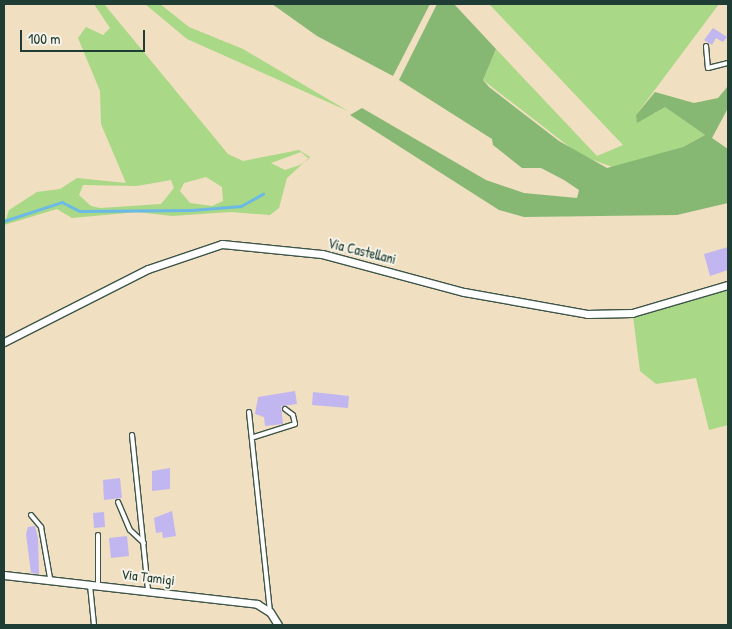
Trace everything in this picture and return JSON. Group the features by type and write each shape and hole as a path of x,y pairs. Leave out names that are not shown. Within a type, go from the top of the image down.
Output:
{"street":[{"name":"Via Castellani","path":"4,342 148,269 222,244 322,254 472,294 587,314 632,313 728,285"},
{"name":"Via Tamigi","path":"4,575 148,589 257,604 270,612"},
{"path":"270,612 278,625"}],"lane":[{"path":"706,46 708,68 728,63"},
{"path":"254,437 295,424 293,415 285,409"},
{"path":"249,412 254,437 270,612"},
{"path":"132,435 148,589"},
{"path":"118,502 130,530 144,542"},
{"path":"31,515 41,527 50,578"},
{"path":"94,625 94,583 98,534"}],"green space":[{"path":"94,4 104,4 228,154 243,161 299,150 310,157 308,158 301,152 271,163 285,170 305,162 287,178 279,208 270,215 231,212 172,216 137,212 72,218 57,209 4,225 9,210 37,192 60,189 77,178 126,183 101,124 100,91 78,38 86,27 103,35 110,28","holes":["206,177 222,187 223,201 212,206 190,203 180,191 184,183","171,180 174,188 161,204 100,208 91,206 79,195 83,185 137,186"]},
{"path":"145,4 160,4 189,27 243,49 348,111 187,39"},
{"path":"272,4 430,4 393,76 317,36"},
{"path":"437,4 454,4 496,49 483,80 489,87 559,141 607,168 683,147 705,135 665,107 637,123 636,115 655,92 694,103 718,98 728,86 728,108 712,138 728,149 728,203 677,215 524,217 499,210 350,115 362,108 486,180 524,193 577,198 579,190 564,180 541,168 522,168 493,145 492,139 399,80"},
{"path":"489,4 719,4 636,115 655,113 664,106 705,135 683,147 615,168 580,155 483,80 496,49 597,156 623,145"},
{"path":"728,287 728,425 709,430 696,378 656,384 640,371 633,316"}],"building":[{"path":"713,28 727,37 723,42 716,38 712,45 704,40"},
{"path":"728,247 728,270 710,276 704,254"},
{"path":"295,391 297,404 281,406 283,424 265,426 264,417 255,414 258,397"},
{"path":"313,392 349,396 348,408 312,405"},
{"path":"170,468 170,489 152,491 152,471"},
{"path":"120,478 122,498 104,500 103,480"},
{"path":"172,511 176,536 163,538 162,532 156,533 154,518"},
{"path":"104,512 105,527 94,528 93,513"},
{"path":"35,526 38,538 39,574 31,573 26,534 28,527"},
{"path":"127,536 129,556 111,558 109,538"}],"waterway":[{"path":"4,221 62,202 80,211 192,210 241,206 263,194"}]}
